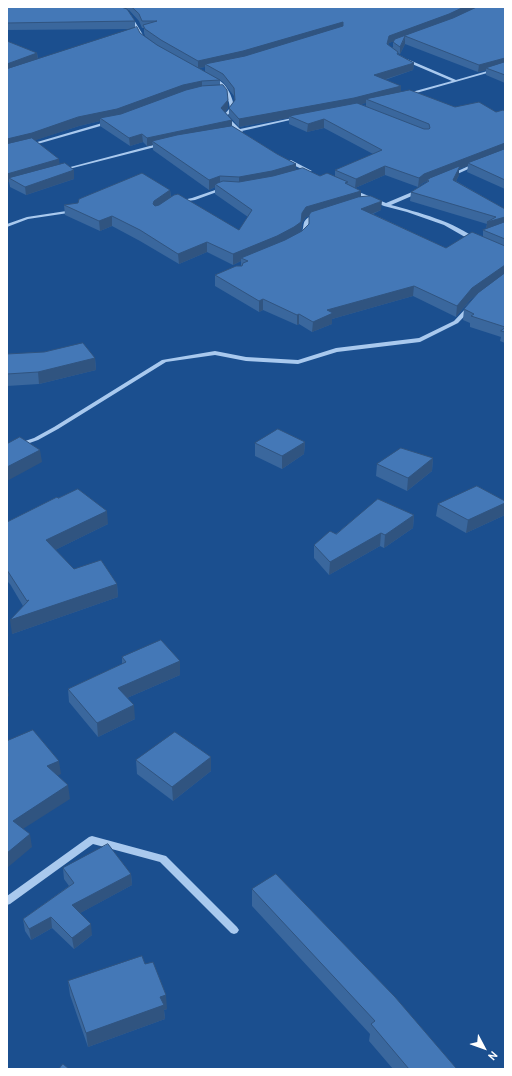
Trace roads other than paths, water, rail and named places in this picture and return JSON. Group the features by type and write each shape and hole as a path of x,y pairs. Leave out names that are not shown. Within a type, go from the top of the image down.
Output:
{"street":[{"path":"127,12 136,22 142,38 147,42"},
{"path":"133,34 140,32"},
{"path":"405,59 456,80"},
{"path":"405,95 505,67"},
{"path":"207,75 221,84 232,97 232,108 225,116 238,130 244,134"},
{"path":"220,90 226,90"},
{"path":"223,133 304,117"},
{"path":"24,146 44,141 81,128 112,121"},
{"path":"56,171 169,142"},
{"path":"285,159 318,175"},
{"path":"447,177 483,162"},
{"path":"304,174 312,172"},
{"path":"386,206 415,194 426,185"},
{"path":"173,202 193,199 222,188 228,189"},
{"path":"345,188 386,206 409,211 446,224 474,240 480,240"},
{"path":"363,204 378,202"},
{"path":"7,226 27,218 77,210"},
{"path":"298,239 305,233 305,224 308,219 323,213"},
{"path":"7,449 36,439 56,428 164,362 215,353 246,359 298,362 336,350 420,340 456,322 468,311 474,301"},
{"path":"7,901 92,840 163,859 234,930"}]}
